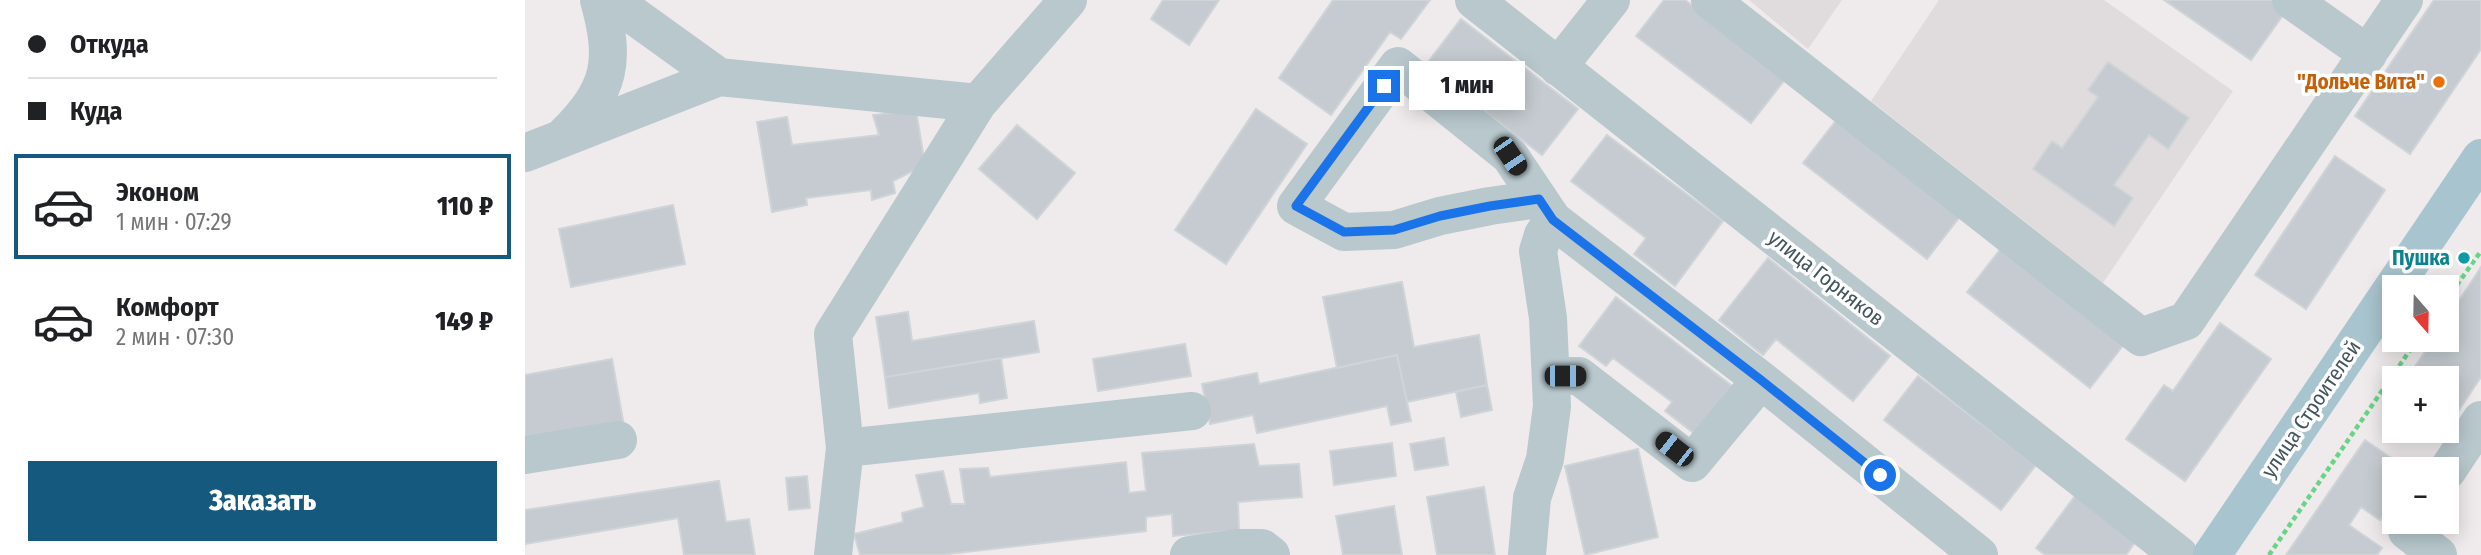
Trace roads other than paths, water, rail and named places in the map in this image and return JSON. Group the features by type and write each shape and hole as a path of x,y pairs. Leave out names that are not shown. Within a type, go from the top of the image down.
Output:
{"main road":[{"name":"улица Строителей","path":"2212,555 2481,158"}],"street":[{"path":"561,139 586,114 600,92 607,67 609,45 599,0"},
{"path":"612,0 719,77"},
{"path":"833,555 845,448 833,334 978,103 1069,0"},
{"name":"улица Горняков","path":"1474,0 2179,555"},
{"path":"1558,67 1611,0"},
{"path":"1710,0 2141,337 2186,321 2404,0"},
{"path":"2291,0 2368,54"},
{"path":"1546,210 1478,208 1394,230 1344,232 1296,206 1398,66 1510,156 1546,210 1979,555"},
{"path":"525,153 719,77 978,103"},
{"path":"1527,555 1532,498 1545,459 1552,406 1548,318 1538,251 1546,210"},
{"path":"1551,376 1579,376 1692,463 1761,380"},
{"path":"845,448 1192,411"},
{"path":"2456,457 2481,419"},
{"path":"525,456 618,440"},
{"path":"2411,534 2438,555"},
{"path":"1189,555 1237,548 1262,548 1271,555"}],"place":[{"name":"\"Дольче Вита\"","path":"2439,82"},
{"name":"Пушка","path":"2464,258"}]}
